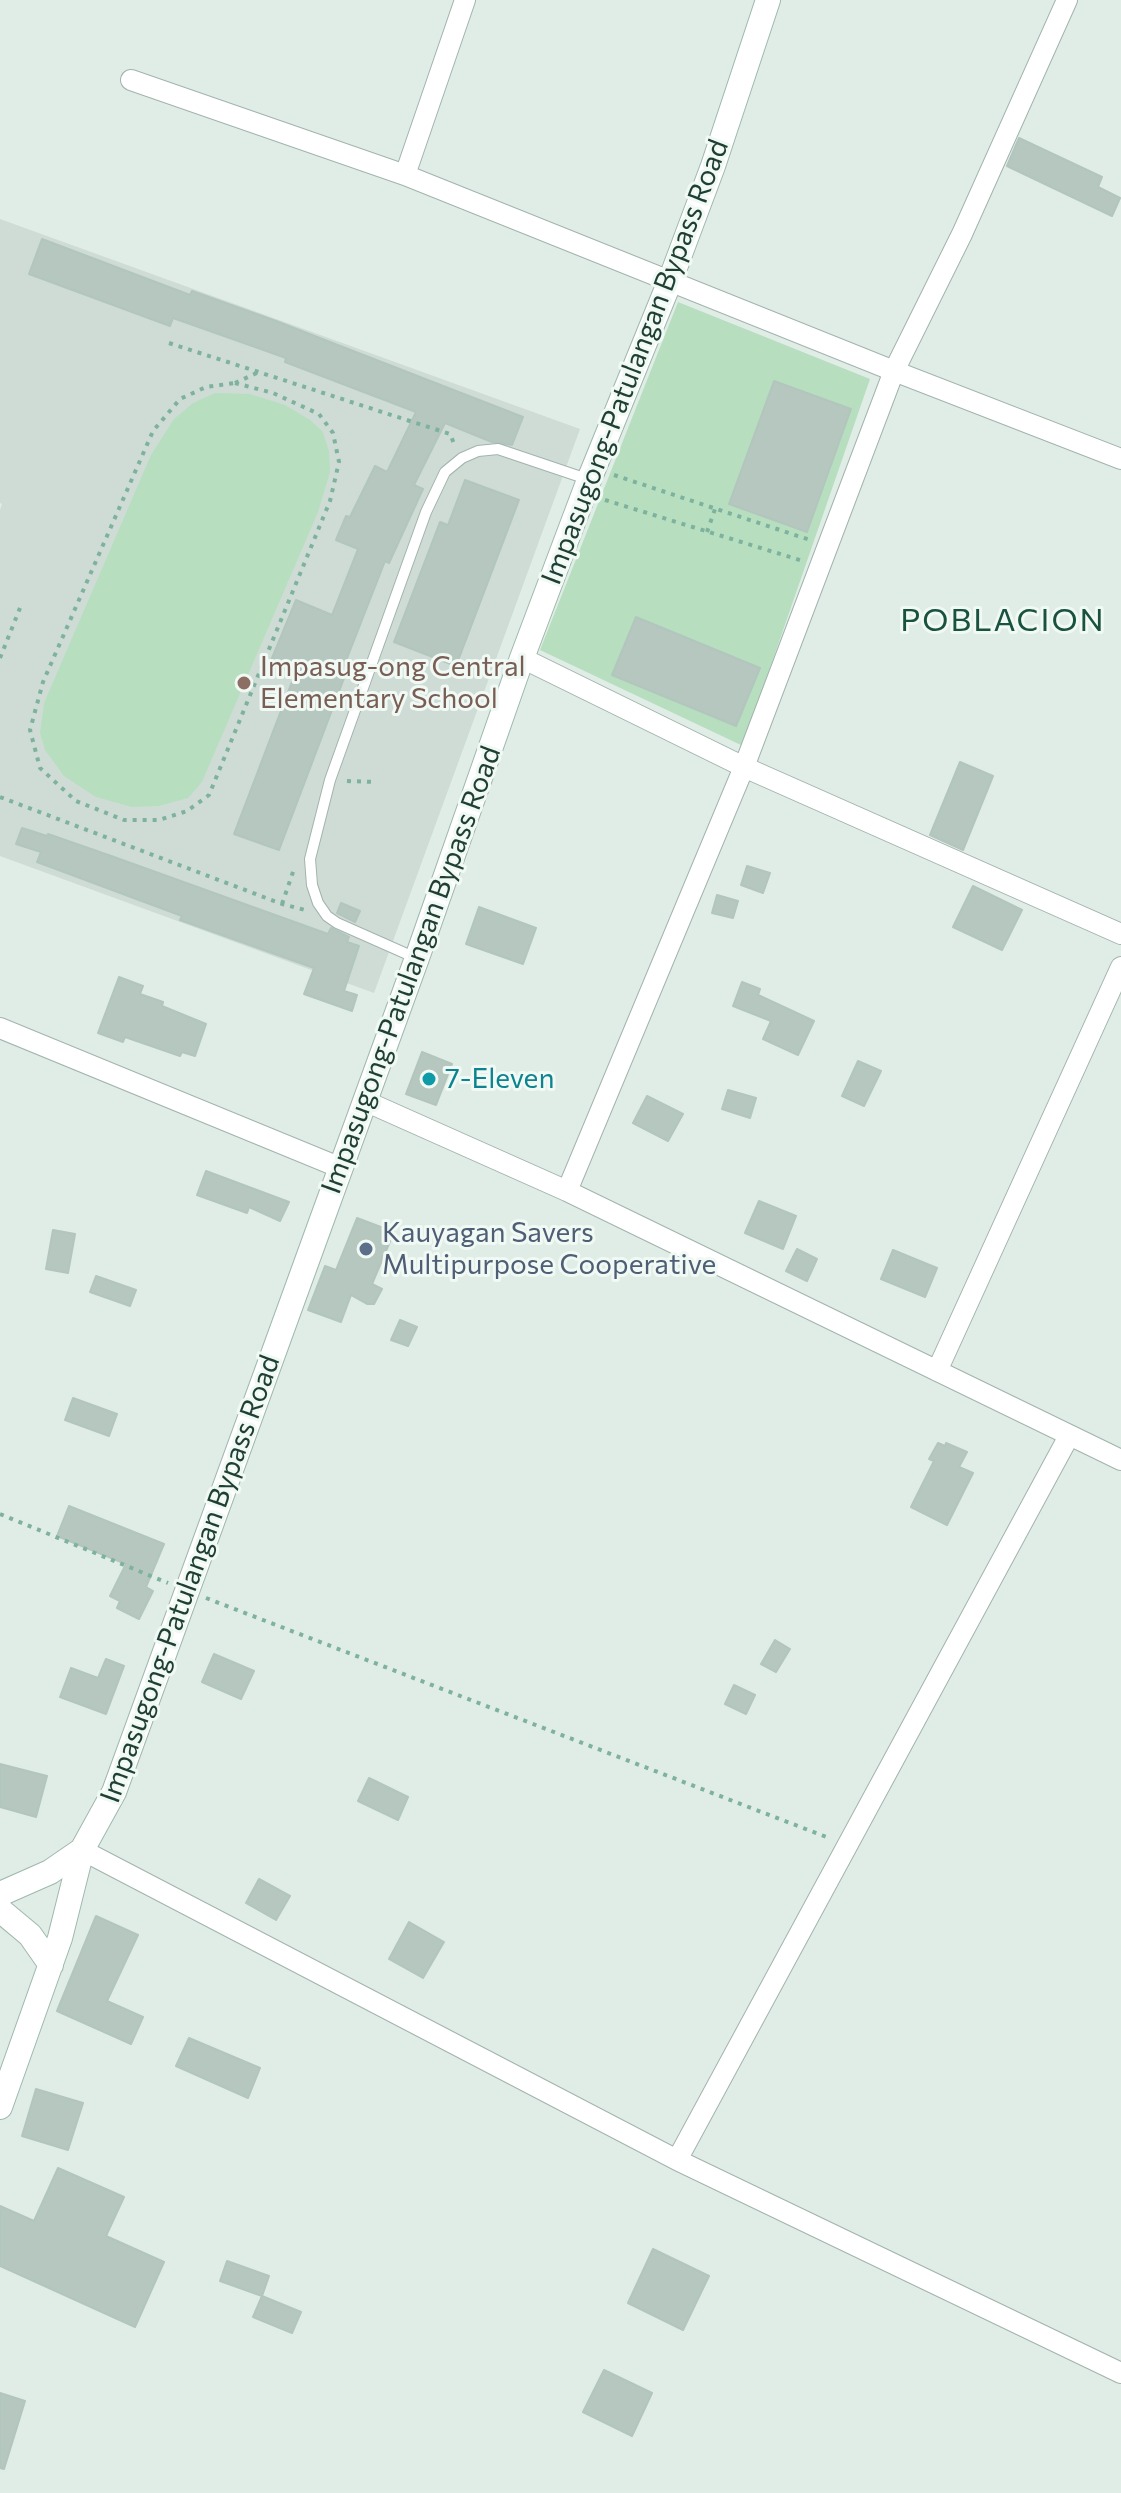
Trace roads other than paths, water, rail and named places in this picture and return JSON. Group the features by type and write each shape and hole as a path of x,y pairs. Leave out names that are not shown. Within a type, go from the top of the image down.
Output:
{"main road":[{"name":"Impasugong-Patulangan Bypass Road","path":"0,1894 50,1872 82,1850 114,1792 417,958 522,658 713,166 768,0"},
{"path":"0,2107 51,1965 82,1850"},
{"path":"0,1910 30,1935 51,1965"}],"street":[{"path":"405,175 465,0"},
{"path":"567,1191 744,767 894,371 962,234 1067,0"},
{"path":"131,80 405,175 1121,459"},
{"path":"522,658 744,767 1121,934"},
{"path":"937,1371 1121,967"},
{"path":"0,1028 341,1168"},
{"path":"365,1101 567,1191 1121,1460"},
{"path":"677,2160 1069,1436"},
{"path":"82,1850 677,2160 1121,2373"}],"lane":[{"path":"417,958 327,916 318,903 312,885 310,859 330,780 426,512 445,472 462,458 478,451 498,449 589,481"}],"place":[{"name":"Impasug-ong Central Elementary School","path":"244,683"},
{"name":"7-Eleven","path":"429,1079"},
{"name":"Kauyagan Savers Multipurpose Cooperative","path":"366,1249"}],"district":[{"name":"POBLACION","path":"1003,620"}]}
